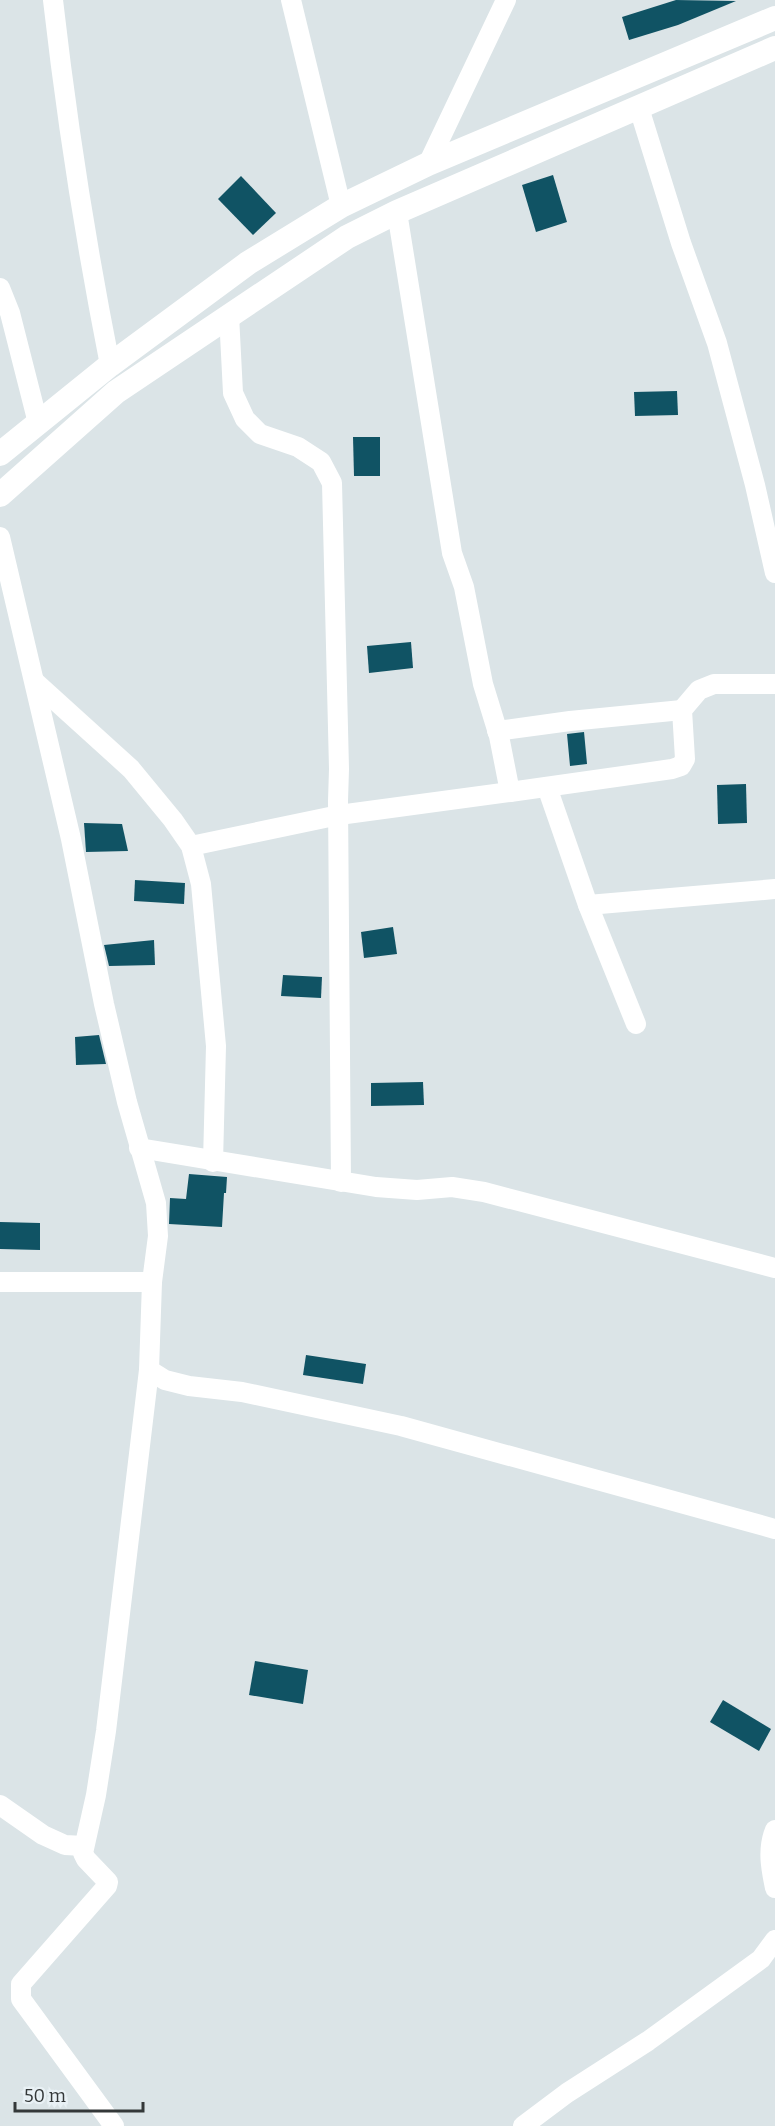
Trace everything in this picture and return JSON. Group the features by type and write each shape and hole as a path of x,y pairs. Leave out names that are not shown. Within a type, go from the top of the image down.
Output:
{"street":[{"path":"53,0 65,104 88,255 110,365"},
{"path":"291,0 341,206"},
{"path":"428,164 506,0"},
{"path":"0,454 110,365 248,263 341,206 428,164 775,18"},
{"path":"0,495 116,392 347,237 397,212 775,48"},
{"path":"639,108 681,243 717,343 755,485 775,573"},
{"path":"397,212 452,553 464,587 483,684 497,731 510,792"},
{"path":"0,288 10,314 38,423"},
{"path":"229,315 232,393 245,419 260,434 298,447 321,462 332,483 339,815 341,1182"},
{"path":"0,537 71,839 104,1004 139,1148 156,1203 158,1236 152,1282 149,1370 107,1721 96,1795 83,1853 86,1859 107,1879 107,1886 21,1984 21,1999 114,2126"},
{"path":"35,682 131,769 191,846 201,884 216,1046 213,1162"},
{"path":"191,846 339,815 672,769 681,766 685,759 682,710 699,690 714,684 775,684"},
{"path":"497,731 682,710"},
{"path":"547,787 588,905 636,1024"},
{"path":"588,905 775,889"},
{"path":"139,1148 341,1182 417,1190 452,1187 484,1192 775,1268"},
{"path":"0,1282 152,1282"},
{"path":"149,1370 165,1380 189,1386 242,1392 402,1426 775,1529"},
{"path":"0,1805 43,1835 64,1845 84,1846"},
{"path":"775,1830 771,1839 770,1866 775,1888"},
{"path":"523,2126 567,2093 648,2041 761,1959 775,1940"}],"building":[{"path":"676,0 736,1 678,25 629,40 622,17"},
{"path":"553,175 567,222 536,232 522,185"},
{"path":"241,176 276,213 253,235 218,199"},
{"path":"677,391 678,415 635,416 634,392"},
{"path":"353,437 380,437 380,476 354,476"},
{"path":"411,642 413,668 369,673 367,646"},
{"path":"584,732 587,764 570,766 567,734"},
{"path":"746,784 747,823 718,824 717,785"},
{"path":"84,823 122,824 128,851 86,852"},
{"path":"135,880 185,883 184,904 134,901"},
{"path":"393,927 397,954 364,958 361,932"},
{"path":"154,940 155,965 109,966 104,945"},
{"path":"283,975 322,977 321,998 281,996"},
{"path":"99,1035 106,1064 76,1065 75,1037"},
{"path":"423,1082 424,1105 371,1106 371,1083"},
{"path":"189,1174 227,1177 222,1227 169,1224 170,1198 186,1199"},
{"path":"0,1222 40,1223 40,1250 0,1249"},
{"path":"306,1355 366,1364 363,1384 303,1375"},
{"path":"255,1661 308,1670 303,1704 249,1695"},
{"path":"723,1700 771,1729 759,1751 710,1722"}]}
